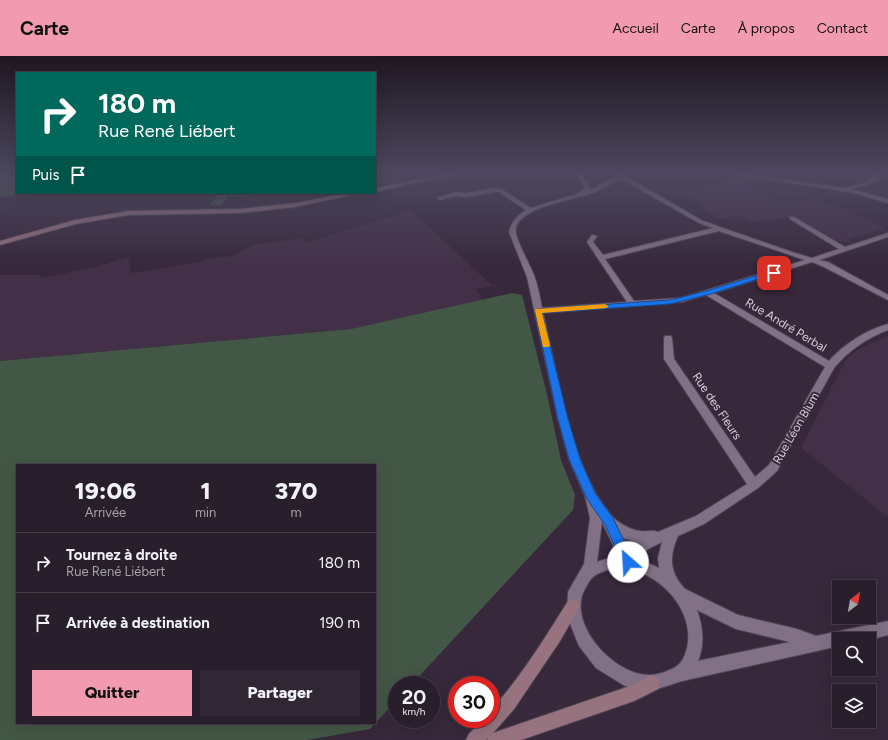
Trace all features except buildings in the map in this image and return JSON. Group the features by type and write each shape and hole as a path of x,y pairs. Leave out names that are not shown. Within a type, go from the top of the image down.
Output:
{"main road":[{"path":"0,243 75,222 128,213 254,210 287,206"},
{"path":"475,740 508,703 555,636 573,606"},
{"path":"496,740 634,693 652,683"}],"street":[{"path":"524,206 530,210"},
{"path":"543,206 530,210 515,220 512,232 531,277 563,419 575,459 591,496 596,518 590,566 578,583 574,594 573,606 575,624 584,642 596,658 613,672 632,681 652,683 668,681 682,673 888,628"},
{"path":"675,206 694,218 719,229 836,269 888,298"},
{"path":"792,218 844,249"},
{"path":"600,258 719,229"},
{"path":"538,311 670,302 708,293 888,235"},
{"path":"594,236 590,242 632,304"},
{"name":"Rue André Perbal","path":"708,293 830,366"},
{"name":"Rue Léon Blum","path":"631,562 636,551 642,545 700,520 754,485 773,468 830,366 839,355 870,334 888,328"},
{"name":"Rue des Fleurs","path":"668,338 669,359 754,485"},
{"path":"591,496 609,522 631,562"},
{"name":"Rue Léon Blum","path":"609,522 628,534 643,538 673,532"},
{"path":"673,532 666,548 664,561 677,590 690,610 696,628 696,645 692,661 682,673"},
{"path":"584,575 593,567 604,563 615,561 631,562 654,572 677,590 736,622 797,636 814,643"}],"shaded area":[{"path":"700,206 835,206 885,228 848,239 853,243 835,241 795,217 750,222 740,216 719,219"},
{"path":"411,211 493,286 475,289 483,300 351,329 0,361 0,275 40,275 41,278 95,267 128,257 131,273 202,262 203,260 232,256 254,245 303,238 304,243"},
{"path":"888,336 888,517 801,448 846,359 864,346"}],"green space":[{"path":"512,293 522,295 547,394 561,460 575,495 573,510 419,676 388,676 388,710 376,723 376,464 16,464 16,724 375,724 370,729 307,740 0,740 0,361 351,329"}],"slow traffic":[{"path":"546,345 538,311 605,306"}],"route":[{"path":"628,562 609,522 591,496 575,459 563,419 538,311 670,302 708,293 774,273"}]}
